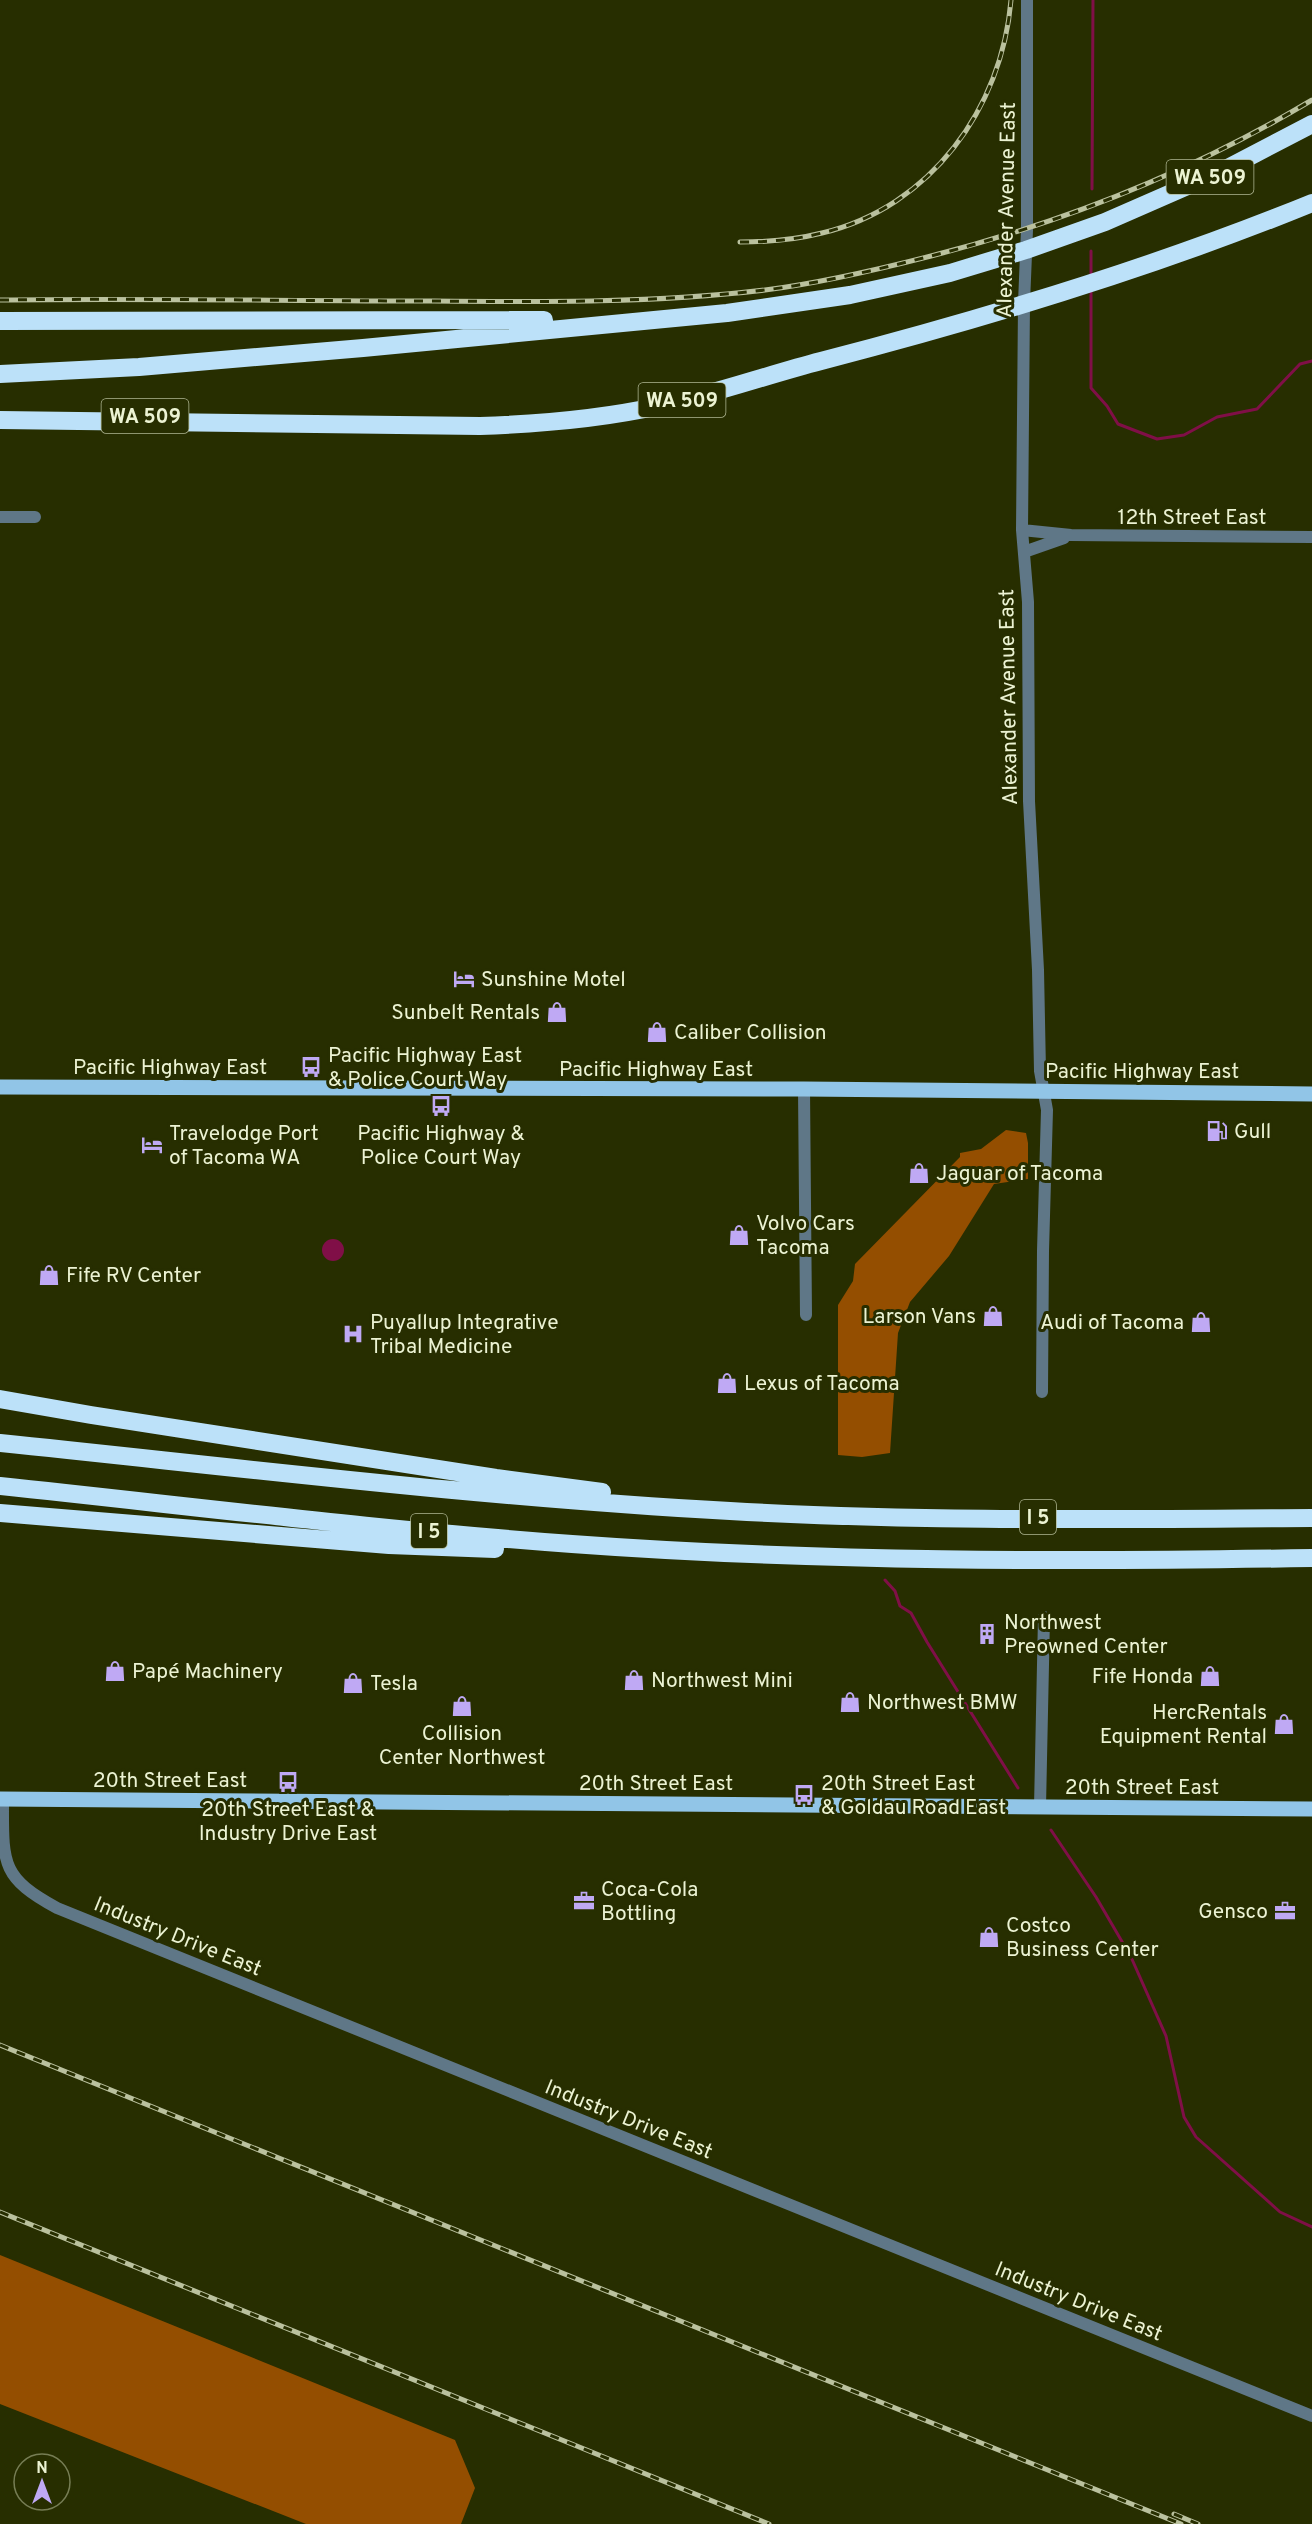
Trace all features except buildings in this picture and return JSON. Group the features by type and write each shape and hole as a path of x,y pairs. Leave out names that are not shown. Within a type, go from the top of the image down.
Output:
{"highway":[{"name":"WA 509","path":"0,374 172,365 782,307 850,295 950,273 1026,250 1105,222 1174,194 1312,124"},
{"name":"WA 509","path":"0,409 290,422 480,426 548,423 605,416 688,399 1063,292 1312,203"},
{"path":"0,321 522,321 684,317"},
{"path":"0,420 290,422"},
{"path":"0,1399 496,1478 765,1512"},
{"name":"I 5","path":"0,1443 491,1495 765,1512 884,1516 1312,1518"},
{"name":"I 5","path":"0,1486 572,1544 860,1558 1152,1561 1312,1558"},
{"path":"0,1513 389,1545 510,1550 572,1544"}],"main road":[{"name":"Pacific Highway East","path":"0,1087 804,1089 1312,1094"},
{"name":"20th Street East","path":"1,1799 1312,1809"}],"street":[{"name":"Alexander Avenue East","path":"1028,0 1022,530 1029,694 1029,801 1038,970 1040,1071 1047,1110 1042,1392"},
{"path":"0,517 35,517"},
{"name":"12th Street East","path":"1022,530 1071,535 1312,537"},
{"name":"12th Street East","path":"1024,552 1071,535"},
{"path":"804,1089 806,1315"},
{"path":"1040,1807 1044,1617"},
{"name":"Industry Drive East","path":"1,1799 4,1866 23,1890 57,1908 1312,2416"}],"shaded area":[{"path":"1006,1130 1026,1133 1028,1179 994,1184 949,1256 910,1302 898,1333 890,1453 862,1457 838,1455 838,1305 853,1281 855,1264 960,1157 960,1153 981,1149"},
{"path":"333,1239 341,1242 344,1250 341,1258 333,1261 325,1258 322,1250 325,1242"},
{"path":"0,2255 455,2440 475,2488 461,2524 306,2524 0,2404"}],"waterway":[{"path":"1092,189 1093,0"},
{"path":"1091,251 1091,276"},
{"path":"1091,289 1091,388 1107,406 1118,424 1157,439 1184,435 1217,417 1257,409 1300,364 1312,361"},
{"path":"885,1580 895,1591 900,1606 911,1613 1018,1788"},
{"path":"1051,1830 1096,1897 1131,1957 1166,2036 1184,2117 1196,2137 1280,2212 1312,2227"}],"railway":[{"path":"740,242 801,237 822,233 861,220 896,201 927,176 954,147 976,114 993,78 1005,40 1011,0"},
{"path":"0,300 600,301 724,294 786,287 848,276 931,256 1079,210 1127,192 1221,150 1312,100"},
{"path":"0,2045 1181,2524"},
{"path":"0,2212 769,2524"},
{"path":"1174,2514 1198,2524"}],"place":[{"name":"Sunshine Motel","path":"464,979"},
{"name":"Sunbelt Rentals","path":"557,1012"},
{"name":"Caliber Collision","path":"657,1032"},
{"name":"Pacific Highway East & Police Court Way","path":"311,1067"},
{"name":"Pacific Highway & Police Court Way","path":"441,1106"},
{"name":"Gull","path":"1217,1131"},
{"name":"Travelodge Port of Tacoma WA","path":"152,1145"},
{"name":"Jaguar of Tacoma","path":"919,1173"},
{"name":"Volvo Cars Tacoma","path":"739,1235"},
{"name":"Fife RV Center","path":"49,1275"},
{"name":"Larson Vans","path":"993,1316"},
{"name":"Audi of Tacoma","path":"1201,1322"},
{"name":"Puyallup Integrative Tribal Medicine","path":"353,1334"},
{"name":"Lexus of Tacoma","path":"727,1383"},
{"name":"Northwest Preowned Center","path":"987,1634"},
{"name":"Papé Machinery","path":"115,1671"},
{"name":"Fife Honda","path":"1210,1676"},
{"name":"Northwest Mini","path":"634,1680"},
{"name":"Tesla","path":"353,1683"},
{"name":"Northwest BMW","path":"850,1702"},
{"name":"Collision Center Northwest","path":"462,1706"},
{"name":"HercRentals Equipment Rental","path":"1284,1724"},
{"name":"20th Street East & Industry Drive East","path":"288,1782"},
{"name":"20th Street East & Goldau Road East","path":"804,1795"},
{"name":"Coca-Cola Bottling","path":"584,1901"},
{"name":"Gensco","path":"1285,1911"},
{"name":"Costco Business Center","path":"989,1937"}]}
